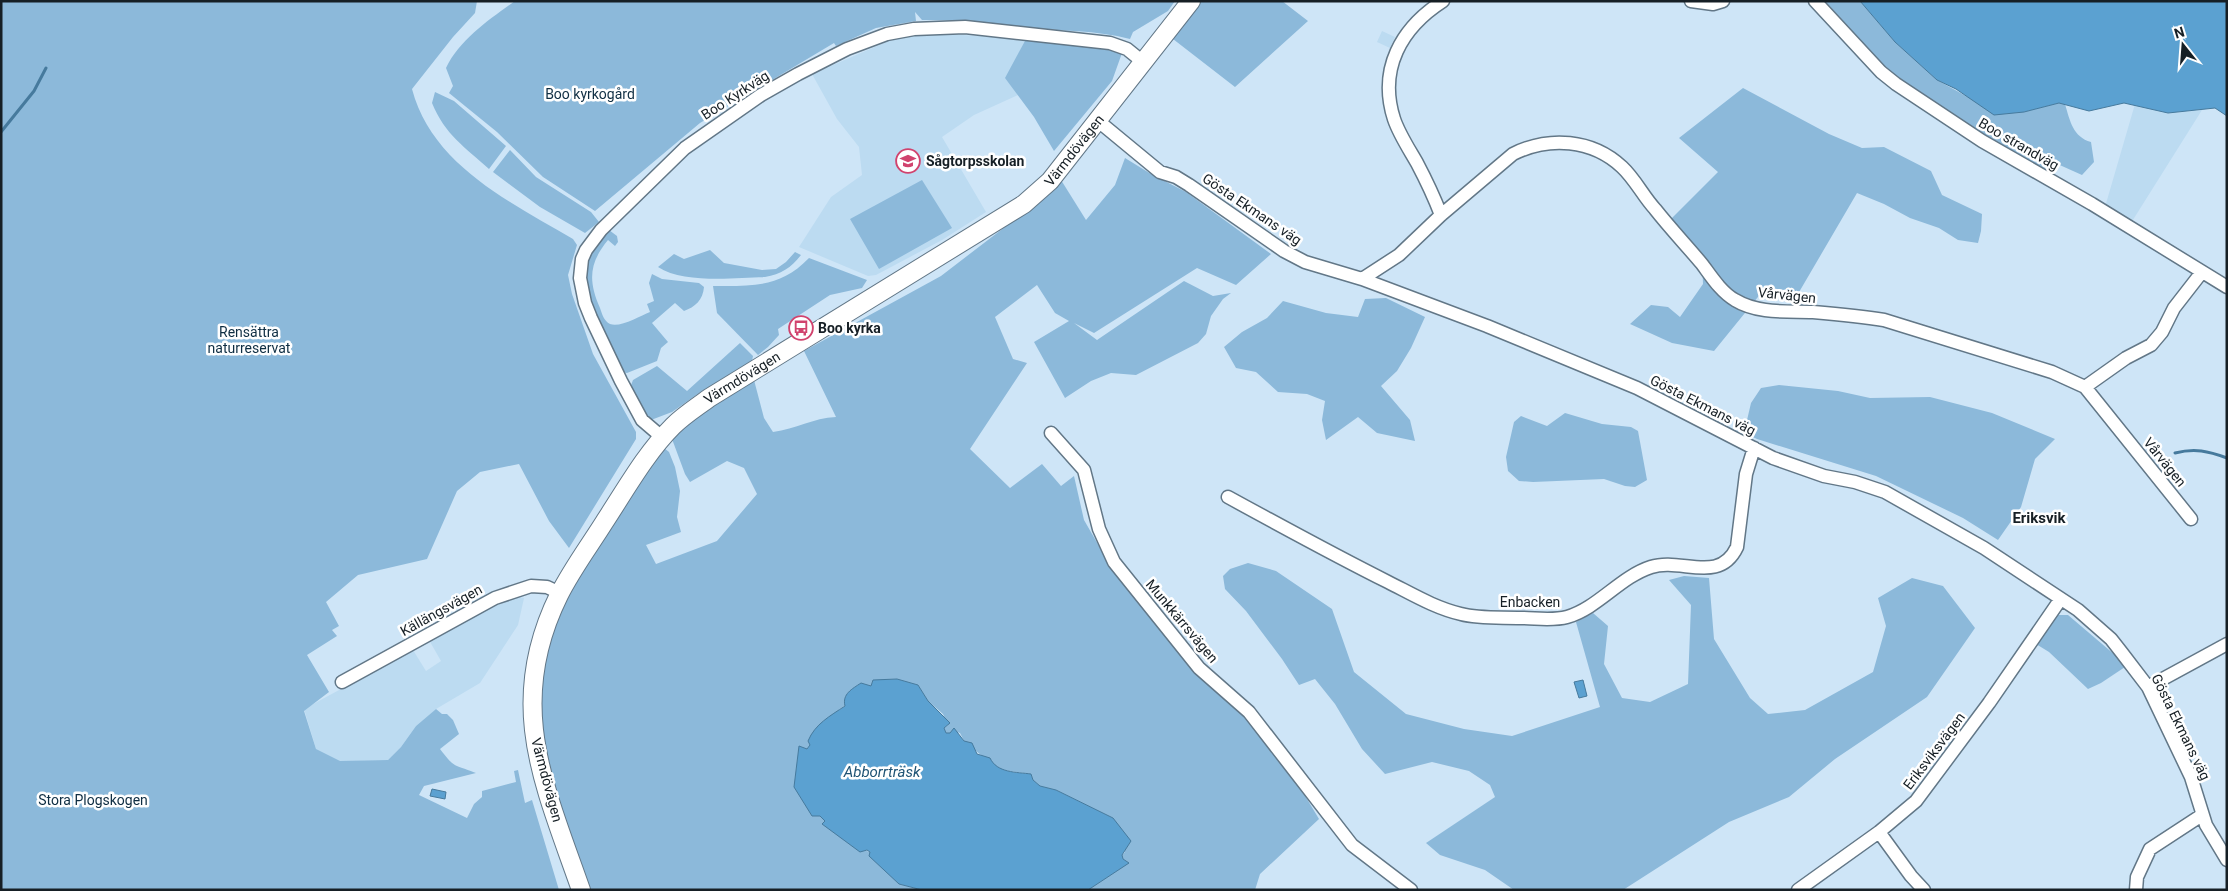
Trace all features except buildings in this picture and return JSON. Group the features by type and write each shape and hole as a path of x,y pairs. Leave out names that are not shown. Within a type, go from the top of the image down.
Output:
{"main road":[{"name":"Värmdövägen","path":"581,890 540,766 534,739 531,707 533,680 543,632 560,593 624,492 663,438 681,419 710,398 1024,204 1050,180 1192,1"}],"street":[{"path":"1442,216 1429,186 1394,119 1389,80 1396,49 1424,15 1443,1"},
{"path":"1691,1 1713,4 1723,1"},
{"name":"Boo strandväg","path":"1815,1 1881,72 1896,84 1982,142 2092,204 2227,287"},
{"name":"Boo Kyrkväg","path":"663,438 642,420 596,331 582,291 580,278 582,259 586,250 601,230 685,148 701,135 761,95 847,49 882,36 914,29 964,27 1110,43 1127,49 1144,62"},
{"name":"Gösta Ekmans väg","path":"1097,120 1160,172 1176,177 1190,185 1284,251 1305,262 1362,279 1487,326 1637,388 1754,448 1824,476 1855,482 1885,492 1984,548 2060,600 2078,610 2111,639 2148,687 2191,777 2198,795 2202,815 2227,860"},
{"name":"Vårvägen","path":"1362,279 1399,255 1513,154 1526,148 1558,143 1588,146 1605,154 1623,168 1724,291 1744,305 1785,312 1861,316 1884,320 2052,372 2085,387 2191,519"},
{"path":"2085,387 2126,358 2151,345 2162,332 2174,308 2202,272"},
{"name":"Munkkärrsvägen","path":"1051,433 1084,470 1099,529 1119,569 1198,668 1249,712 1352,845 1411,890"},
{"name":"Enbacken","path":"1228,497 1368,572 1450,611 1472,616 1551,619 1566,617 1580,611 1636,574 1652,566 1710,568 1726,562 1733,555 1737,547 1746,474 1754,448"},
{"name":"Källängsvägen","path":"342,682 495,598 531,586 547,587 560,593"},
{"name":"Eriksviksvägen","path":"1798,890 1879,832 1916,801 2006,680 2060,600"},
{"path":"2148,687 2227,644"},
{"path":"2136,890 2137,877 2150,849 2202,815"},
{"path":"1879,832 1911,876 1924,890"}],"shaded area":[{"path":"1382,31 1395,37 1390,48 1377,42"},
{"name":"Sågtorpsskolan","path":"929,33 1026,39 1006,78 1018,95 974,115 942,137 986,212 942,240 876,275 868,276 799,247 831,197 862,175 859,147 837,119 812,74 891,40"},
{"path":"2135,104 2168,113 2202,110 2131,223 2105,207"},
{"path":"518,597 524,598 518,625 480,683 436,709 416,726 401,747 388,760 320,762 304,709 413,650 426,671 441,661 429,640 487,609"}],"green space":[{"name":"Rensättra naturreservat","path":"1,1 477,1 475,13 453,37 412,89 422,116 437,139 455,160 476,179 524,211 573,239 577,245 568,275 572,294 593,354 636,432 636,439 569,548 549,521 519,464 480,472 457,491 427,559 358,575 326,602 339,626 332,630 337,636 307,655 329,692 304,711 316,749 340,761 388,760 401,747 416,726 436,709 442,714 447,714 453,720 459,734 440,749 449,760 459,767 476,773 424,786 419,795 467,818 474,804 482,797 482,791 516,782 514,771 518,770 525,803 532,800 559,890 1,890"},
{"name":"Boo kyrkogård","path":"515,1 1175,1 1168,11 1133,32 1130,39 1091,32 1026,28 962,21 922,20 915,12 916,21 876,28 836,46 834,43 700,123 595,211 543,177 497,132 449,93 453,86 446,68 459,48 476,30"},
{"path":"1201,1 1282,1 1308,21 1235,87 1173,39"},
{"path":"1825,1 1860,1 1895,42 1937,80 1966,96 2024,112 2059,103 2065,104 2076,132 2085,140 2091,142 2094,162 2082,175 2053,162 2041,171 1982,137 1901,82"},
{"path":"1026,39 1109,47 1122,53 1112,81 1054,151 1034,117 1005,78"},
{"path":"1743,88 1829,134 1862,148 1884,147 1931,171 1942,195 1982,214 1978,243 1958,240 1939,228 1910,218 1884,204 1857,193 1795,299 1762,292 1714,351 1672,343 1630,324 1651,305 1668,307 1680,317 1703,284 1702,258 1670,220 1718,172 1679,138"},
{"path":"435,92 454,101 506,146 489,169 456,140 443,124 432,103"},
{"path":"510,150 536,177 591,212 599,222 585,233 540,207 493,172"},
{"path":"1125,158 1186,192 1271,254 1236,285 1197,268 1094,333 1074,323 1097,340 1184,281 1213,296 1231,293 1223,299 1211,316 1206,334 1198,343 1136,375 1111,373 1091,381 1065,398 1034,342 1069,321 1055,313 1037,285 995,317 1013,359 1027,363 970,449 1010,488 1042,464 1061,486 1074,476 1084,520 1111,567 1142,607 1239,709 1286,764 1319,819 1260,874 1255,890 1088,890 1128,863 1123,859 1122,855 1125,852 1113,818 1056,790 1040,786 1033,780 1031,774 1002,770 964,741 960,733 953,731 946,733 944,728 948,725 943,714 928,701 918,685 896,679 873,681 871,686 840,709 807,749 799,747 820,816 825,821 822,824 863,850 870,852 899,884 922,890 587,890 546,761 539,724 540,690 551,626 574,582 640,476 664,448 669,452 675,467 680,491 677,517 681,532 646,545 656,564 717,541 757,494 744,468 727,461 690,482 685,474 672,439 690,421 710,406 754,380 764,418 773,432 820,419 836,417 804,351 941,276 1053,190 1061,180 1086,220 1115,185"},
{"path":"922,180 952,228 879,269 850,219"},
{"path":"609,230 617,236 618,242 615,246 608,240 602,248 594,265 592,281 602,315 610,324 624,323 650,312 647,304 654,301 649,283 652,274 662,279 699,283 704,287 700,299 692,307 684,311 675,303 652,323 668,342 661,348 657,361 627,373 622,372 601,329 589,297 587,265 591,251"},
{"path":"710,250 724,263 762,270 776,269 795,252 801,255 785,270 765,277 695,278 681,276 658,267 674,254 684,259"},
{"path":"809,258 867,280 862,288 830,295 778,329 779,335 758,355 717,313 713,286 753,285 776,280 798,268"},
{"path":"1386,298 1425,317 1411,348 1397,371 1381,386 1410,420 1415,441 1377,433 1358,417 1326,440 1322,420 1325,401 1307,394 1278,392 1256,372 1236,368 1224,347 1242,332 1267,318 1283,301 1326,313 1358,317 1365,299"},
{"path":"740,343 753,356 752,361 702,391 672,412 651,420 647,417 630,388 633,380 657,366 687,391"},
{"path":"1779,385 1838,391 1870,398 1930,397 1992,413 2055,439 2035,459 2021,507 1998,540 1963,518 1876,476 1757,439 1744,433 1751,403 1761,388"},
{"path":"1565,413 1602,424 1631,427 1638,431 1647,480 1635,487 1625,486 1604,479 1519,481 1508,471 1506,457 1514,422 1521,416 1547,426"},
{"path":"1248,563 1276,571 1332,609 1354,672 1406,714 1464,729 1512,736 1600,707 1576,622 1593,613 1608,626 1604,664 1622,698 1650,702 1688,684 1691,605 1669,580 1684,576 1709,578 1714,639 1750,698 1768,714 1805,710 1873,672 1886,626 1878,598 1912,578 1943,586 1975,628 1927,697 1835,759 1789,797 1729,822 1623,890 1514,890 1485,870 1440,855 1426,843 1495,797 1490,785 1469,771 1432,762 1385,774 1362,749 1335,704 1315,679 1299,685 1246,611 1225,589 1223,576 1230,569"},
{"path":"2058,615 2068,615 2115,655 2125,667 2088,689 2049,652 2036,644"}],"water":[{"path":"1860,1 2227,1 2227,116 2215,108 2168,113 2124,103 2089,111 2059,103 2024,112 1994,115 1956,89 1937,80 1895,42"},
{"name":"Abborrträsk","path":"897,679 918,685 928,701 950,723 944,728 946,733 950,733 954,728 964,741 972,743 977,754 990,758 997,767 1013,772 1031,774 1033,780 1040,786 1056,790 1113,818 1131,841 1122,855 1123,859 1129,863 1088,890 922,890 899,884 869,856 870,852 867,850 860,852 822,824 825,821 820,816 812,816 794,787 799,746 807,749 810,745 808,741 811,735 824,721 845,706 846,695 854,687 861,683 871,686 873,680"},
{"path":"1583,680 1587,696 1579,698 1574,682"},
{"path":"432,789 446,792 445,799 430,796"}],"waterway":[{"path":"1,132 34,91 46,68"},
{"path":"2175,453 2201,451 2227,458"}],"place":[{"name":"Sågtorpsskolan","path":"908,161"},
{"name":"Boo kyrka","path":"801,328"}],"district":[{"name":"Eriksvik","path":"2039,518"}],"park label":[{"name":"Stora Plogskogen","path":"93,800"}]}
